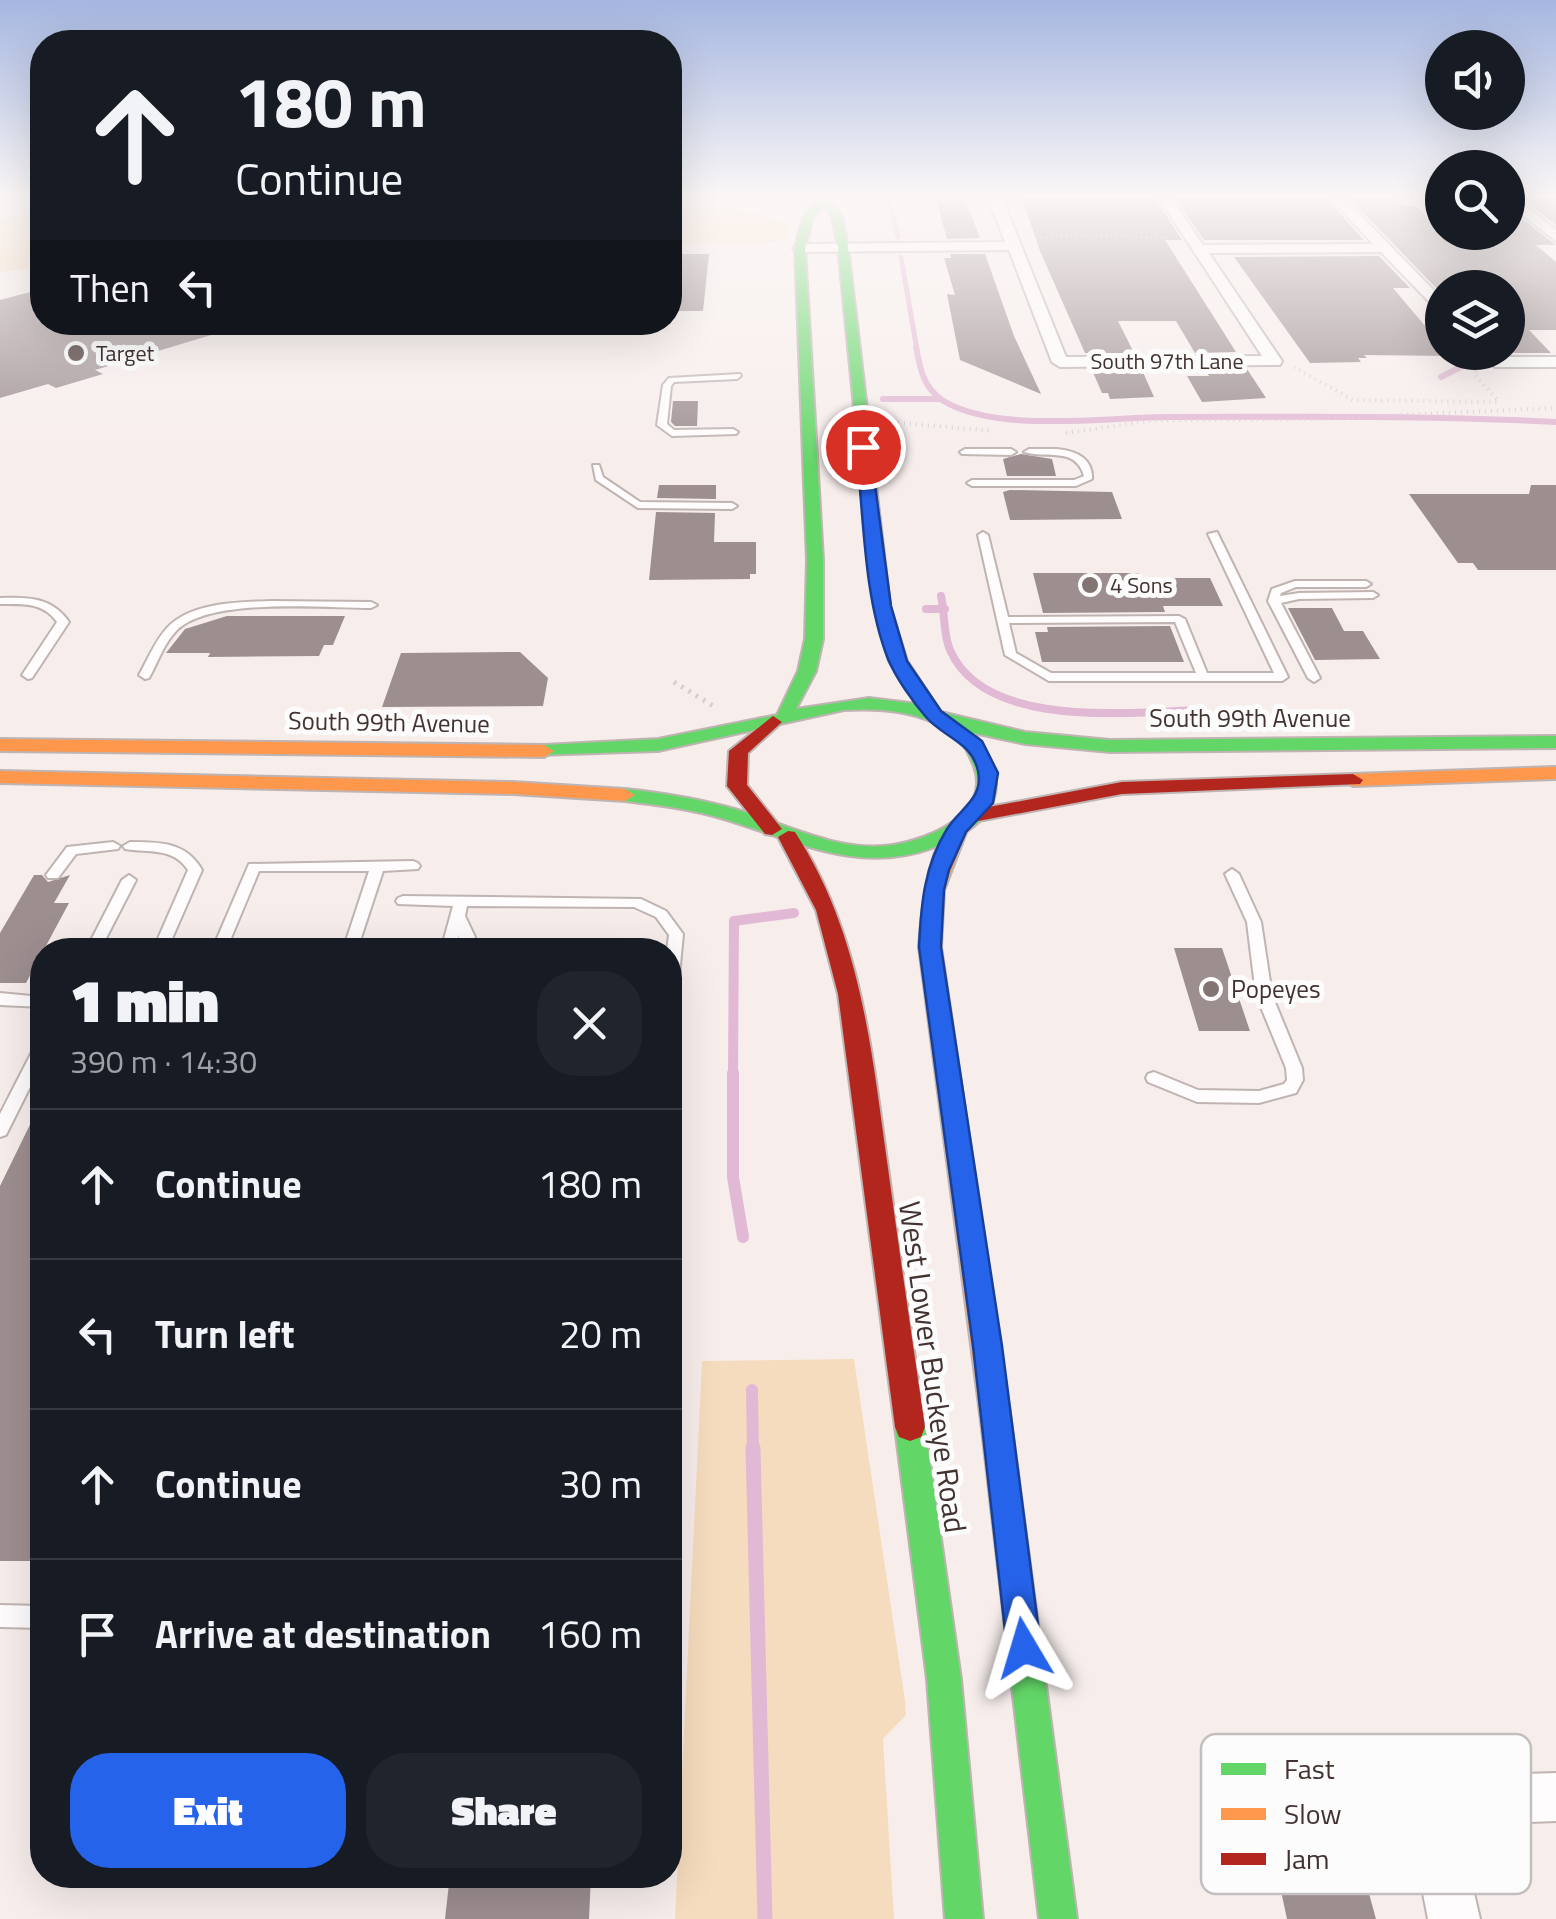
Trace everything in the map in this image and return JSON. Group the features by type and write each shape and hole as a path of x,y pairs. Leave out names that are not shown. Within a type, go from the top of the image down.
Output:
{"main road":[{"path":"780,716 807,671 814,639 815,560 802,288"},
{"path":"847,288 882,606 898,661 940,718 976,745 988,773 988,788 965,823"},
{"path":"780,833 751,812 738,792 734,771 739,751 753,733 780,716 808,706 856,702 940,718"},
{"name":"South 99th Avenue","path":"0,745 610,751 704,738 780,716"},
{"name":"South 99th Avenue","path":"940,718 1026,738 1110,746 1556,742"},
{"path":"0,776 606,793 674,802 840,850 894,851 929,843 965,823 1122,788 1556,773"},
{"name":"West Lower Buckeye Road","path":"965,823 933,890 930,947 988,1346 1058,1919"},
{"name":"West Lower Buckeye Road","path":"780,833 809,866 835,931 863,1079 944,1680 964,1919"}],"street":[{"name":"South 97th Lane","path":"1030,288 1060,362 1274,361"},
{"path":"1224,288 1274,361"},
{"path":"1525,360 1556,362"},
{"path":"1531,1798 1556,1797"},
{"path":"1449,1894 1454,1919"}],"lane":[{"path":"733,432 672,432 662,425 667,386 672,380 737,376"},
{"path":"964,452 1011,452"},
{"path":"972,483 1076,483 1089,477 1085,461 1078,455 1029,452"},
{"path":"596,466 599,478 638,505 732,506"},
{"path":"983,535 1010,655 1049,677 1282,678 1213,534"},
{"path":"1314,678 1274,600 1276,591 1295,584 1366,584"},
{"path":"1274,600 1373,595"},
{"path":"0,601 46,604 58,612 63,622 28,675"},
{"path":"145,675 172,629 190,618 236,606 371,605"},
{"path":"1002,620 1179,619 1203,678"},
{"path":"54,746 62,778"},
{"path":"53,875 72,850 113,846"},
{"path":"130,846 174,850 183,854 195,870 165,938"},
{"path":"354,938 378,866"},
{"path":"223,938 254,867 413,866"},
{"path":"1154,1078 1197,1096 1274,1095 1290,1089 1295,1080 1294,1068 1264,995 1254,922 1232,874"},
{"path":"99,938 129,880"},
{"path":"403,902 459,908 636,902 662,914 675,938"},
{"path":"451,938 459,908"},
{"path":"459,908 468,938"},
{"path":"0,999 30,1001"},
{"path":"0,1130 30,1071"},
{"path":"0,1616 30,1617"}],"path":[{"path":"1274,361 1304,370 1334,392 1354,400 1500,402"},
{"path":"1055,434 1156,420 1314,419 1556,408"},
{"path":"892,437 890,422 995,431"},
{"path":"674,682 724,713"}],"shaded area":[{"path":"854,1359 906,1715 883,1739 894,1919 675,1919 676,1888 682,1888 682,1774 702,1361"}],"building":[{"path":"682,288 705,288 703,311 682,311"},
{"path":"953,288 997,288 1041,394 960,360 947,294 955,295"},
{"path":"1056,288 1195,288 1236,352 1195,353 1176,321 1118,321 1134,353 1085,353"},
{"path":"1256,288 1410,288 1393,288 1425,326 1425,356 1364,355 1367,358 1358,358 1361,362 1310,363"},
{"path":"1525,288 1556,288 1556,330 1529,330 1551,353 1525,353"},
{"name":"Target","path":"30,292 30,335 211,335 95,370 103,374 0,398 0,300"},
{"path":"1205,369 1247,369 1266,398 1202,402 1187,376 1209,376"},
{"path":"1092,370 1142,370 1154,397 1110,399 1108,393 1102,393"},
{"path":"673,401 698,401 697,426 675,426 671,422"},
{"path":"1021,454 1052,459 1056,476 1007,476 1003,459"},
{"path":"659,485 716,485 716,499 657,498"},
{"path":"1531,485 1556,485 1556,570 1478,570 1473,563 1458,563 1409,494 1529,494"},
{"path":"1003,492 1112,492 1122,519 1010,520"},
{"path":"656,512 715,513 714,542 756,542 756,574 750,574 750,579 649,580"},
{"path":"1033,573 1210,578 1223,606 1163,606 1165,612 1043,613"},
{"path":"1288,608 1332,608 1344,631 1363,631 1380,659 1315,660"},
{"path":"227,616 345,616 333,645 324,645 319,656 208,657 210,653 166,653 185,629"},
{"name":"4 Sons","path":"1170,626 1184,662 1042,662 1035,632 1048,632 1047,627"},
{"path":"520,652 548,678 543,706 382,707 401,653"},
{"path":"34,875 42,875 48,882 70,875 54,903 69,903 50,938 30,938 30,976 26,983 0,983 0,933"},
{"name":"Popeyes","path":"1174,948 1222,948 1250,1031 1199,1031"},
{"path":"30,1125 30,1561 0,1561 0,1186"},
{"path":"449,1888 590,1888 589,1919 445,1919"},
{"path":"1282,1894 1369,1894 1376,1919 1287,1919"}],"waterway":[{"path":"906,288 917,350"},
{"path":"916,347 923,376 936,395 965,410 991,417 1052,421 1313,417 1556,422"},
{"path":"1441,377 1455,370"},
{"path":"883,399 940,399"},
{"path":"941,596 943,609"},
{"path":"926,609 943,609"},
{"path":"943,609 950,650 968,676 994,693 1026,705 1062,711 1201,710"},
{"path":"733,1076 734,921 794,913"},
{"path":"733,1076 733,1177 743,1237"},
{"path":"752,1390 753,1450"},
{"path":"753,1448 765,1919"}],"traffic: fast":[{"path":"785,713 807,671 814,639 815,560 802,288"},
{"path":"847,288 882,606 898,661 934,715"},
{"path":"625,795 704,807 819,845 875,853 939,838 976,813 986,796 987,777 967,736 940,718 917,710 869,703 844,705 773,722"},
{"path":"544,751 658,745 766,721"},
{"path":"949,722 1025,738 1110,746 1556,742"},
{"path":"996,1421 1058,1919"},
{"path":"910,1427 944,1679 964,1919"}],"traffic: slow":[{"path":"0,745 544,751"},
{"path":"1353,780 1556,773"},
{"path":"0,777 513,788 625,795"},
{"path":"957,830 933,890 930,947 996,1421"}],"traffic: jam":[{"path":"772,829 737,786 739,751 773,722"},
{"path":"973,816 1122,788 1353,780"},
{"path":"788,837 826,910 850,994 910,1427"}],"place":[{"name":"Target","path":"76,353"},
{"name":"4 Sons","path":"1090,585"},
{"name":"Popeyes","path":"1211,989"}],"route":[{"path":"863,447 882,606 890,641 909,682 934,715 963,732 976,745 988,773 983,803 957,830 938,870 930,947 988,1346 1024,1648"}]}
